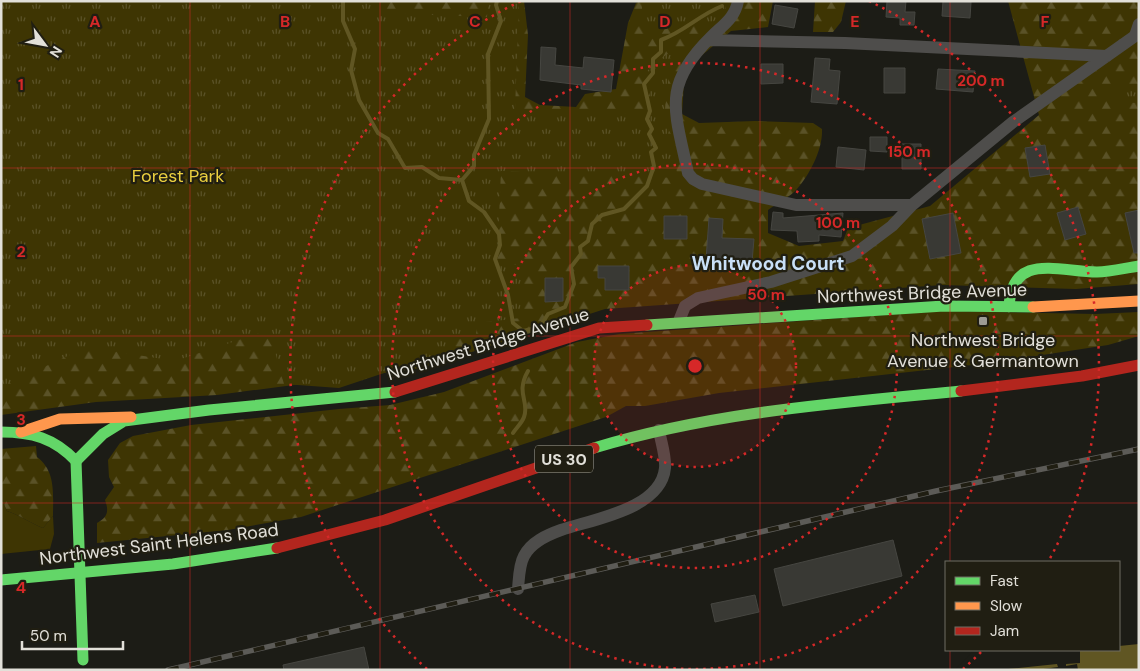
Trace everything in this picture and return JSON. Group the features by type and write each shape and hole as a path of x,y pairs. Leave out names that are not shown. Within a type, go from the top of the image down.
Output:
{"main road":[{"path":"1009,307 1009,294 1017,278 1033,268 1098,272 1139,266"},
{"name":"Northwest Bridge Avenue","path":"1,432 21,432 43,436 60,445 76,461 110,429 124,421 147,417 383,394 456,374 580,332 607,327 944,306 1059,307 1139,301"},
{"name":"Northwest Saint Helens Road","path":"1,580 229,557 285,547 343,533 592,449 658,430 787,408 1073,378 1139,365"},
{"name":"Northwest Bridge Avenue","path":"21,432 37,423 92,416 147,417"},
{"path":"76,461 83,670"}],"street":[{"path":"738,1 736,14 692,56 679,79 675,109 688,173 693,179 702,184 796,205 912,206"},
{"path":"680,321 684,306 698,298 771,282 852,256 892,226 912,206 1013,122 1135,36 1139,24"},
{"path":"708,40 845,43 1106,56"},
{"path":"518,589 522,558 530,547 538,541 555,532 638,504 656,491 664,476 665,466 658,430"}],"green space":[{"name":"Forest Park","path":"1,1 524,1 528,35 525,97 540,105 576,107 585,94 616,89 628,23 636,3 640,1 773,1 768,27 731,31 694,62 684,82 682,114 699,123 755,121 813,123 822,129 818,153 807,176 794,192 768,210 768,233 799,246 843,241 848,228 930,206 1039,115 1008,1 1139,1 1139,284 1076,289 942,285 605,309 422,368 217,395 96,402 1,415"},
{"name":"Forest Park","path":"1,1 377,1 377,13 487,17 488,1 519,1 515,110 652,115 647,71 667,54 671,55 665,110 678,178 501,171 497,263 522,265 520,318 477,323 476,335 451,334 456,349 339,388 284,384 269,330 175,361 87,347 1,387"},
{"path":"642,1 724,1 726,10 710,25 642,23"},
{"path":"815,1 846,1 841,22 833,32 813,32"},
{"path":"1107,85 1139,86 1139,103 1113,102"},
{"path":"943,311 1095,314 1139,312 1139,336 1108,345 990,363 719,393 645,406 626,406 606,417 301,517 228,530 97,543 97,523 105,516 107,507 105,500 114,487 109,477 108,460 120,443 133,436 191,425 390,405 444,392 577,342 619,334"},
{"path":"36,446 37,457 48,469 53,491 53,516 43,528 7,511 1,497 1,449"},
{"path":"1,497 7,511 43,528 53,516 54,534 50,549 1,554"}],"shaded area":[{"path":"1139,644 1139,670 957,670 1005,651 1120,651 1120,646"}],"pier":[{"path":"985,651 1080,651 1080,663 1066,664 1066,666 1077,664 1078,670 1036,670 1058,667 1057,664 998,670 955,670 971,653"}],"building":[{"path":"887,1 906,1 905,12 915,12 914,25 900,25 900,18 886,17"},
{"path":"943,1 971,2 970,18 942,16"},
{"path":"775,5 798,9 794,28 772,24"},
{"path":"541,47 556,48 555,65 583,68 584,57 614,60 611,92 581,89 581,85 540,80"},
{"path":"815,58 830,59 829,70 840,71 837,104 811,102"},
{"path":"761,64 783,64 783,83 761,84"},
{"path":"884,68 905,68 905,93 884,93"},
{"path":"938,69 975,71 973,92 936,89"},
{"path":"870,137 887,137 887,152 870,151"},
{"path":"902,144 921,144 921,169 902,169"},
{"path":"1045,145 1050,174 1030,177 1025,148"},
{"path":"838,147 866,150 864,170 836,167"},
{"path":"1078,207 1086,234 1065,240 1057,213"},
{"path":"1139,210 1139,253 1134,253 1125,213"},
{"path":"773,212 783,213 783,218 843,213 841,237 819,235 819,241 798,242 797,231 771,230"},
{"path":"953,213 961,253 930,259 922,219"},
{"path":"664,216 687,216 687,239 664,239"},
{"path":"709,218 723,219 722,238 754,239 752,262 706,260"},
{"path":"598,266 629,266 629,290 605,290 605,278 598,278"},
{"path":"545,278 563,278 563,301 545,302"},
{"path":"893,540 902,576 783,606 774,569"},
{"path":"755,595 759,612 715,622 711,604"},
{"path":"364,647 369,670 284,670 283,665"}],"waterway":[{"path":"343,1 343,21 355,49 351,70 359,100 378,133 388,139 405,168 422,167 439,178 462,180"},
{"path":"462,180 474,166 474,155 489,119 488,54 501,21 496,5 497,1"},
{"path":"462,180 469,201 484,212 499,234 500,245 495,259 508,295 513,323 523,331 540,327 548,314 565,307 574,284 571,267 581,254 580,247 588,241 592,224 602,215 624,209 647,186 654,166 651,152 656,148 649,134 652,129 647,119 650,111 644,84 653,73 653,59 661,52 661,40 677,33 722,6"},
{"path":"513,433 524,417 523,386 528,371"}],"railway":[{"path":"168,670 936,491 1139,449"}],"traffic: fast":[{"path":"1009,307 1012,289 1019,278 1028,271 1040,268 1053,268 1102,272 1139,266"},
{"path":"647,325 944,306 1033,307"},
{"path":"594,448 639,436 730,417 822,405 961,391"},
{"path":"1,432 23,433 42,438 68,453 76,461 103,434 124,421 209,410 395,392"},
{"path":"76,461 83,660"},
{"path":"1,580 173,564 277,548"}],"traffic: slow":[{"path":"1033,307 1139,301"},
{"path":"21,432 60,419 131,417"}],"traffic: jam":[{"path":"395,392 599,328 647,325"},
{"path":"961,391 1082,376 1139,365"},
{"path":"277,548 385,520 594,448"}],"place":[{"name":"Northwest Bridge Avenue & Germantown","path":"983,321"}],"district":[{"name":"Whitwood Court","path":"768,263"}]}
